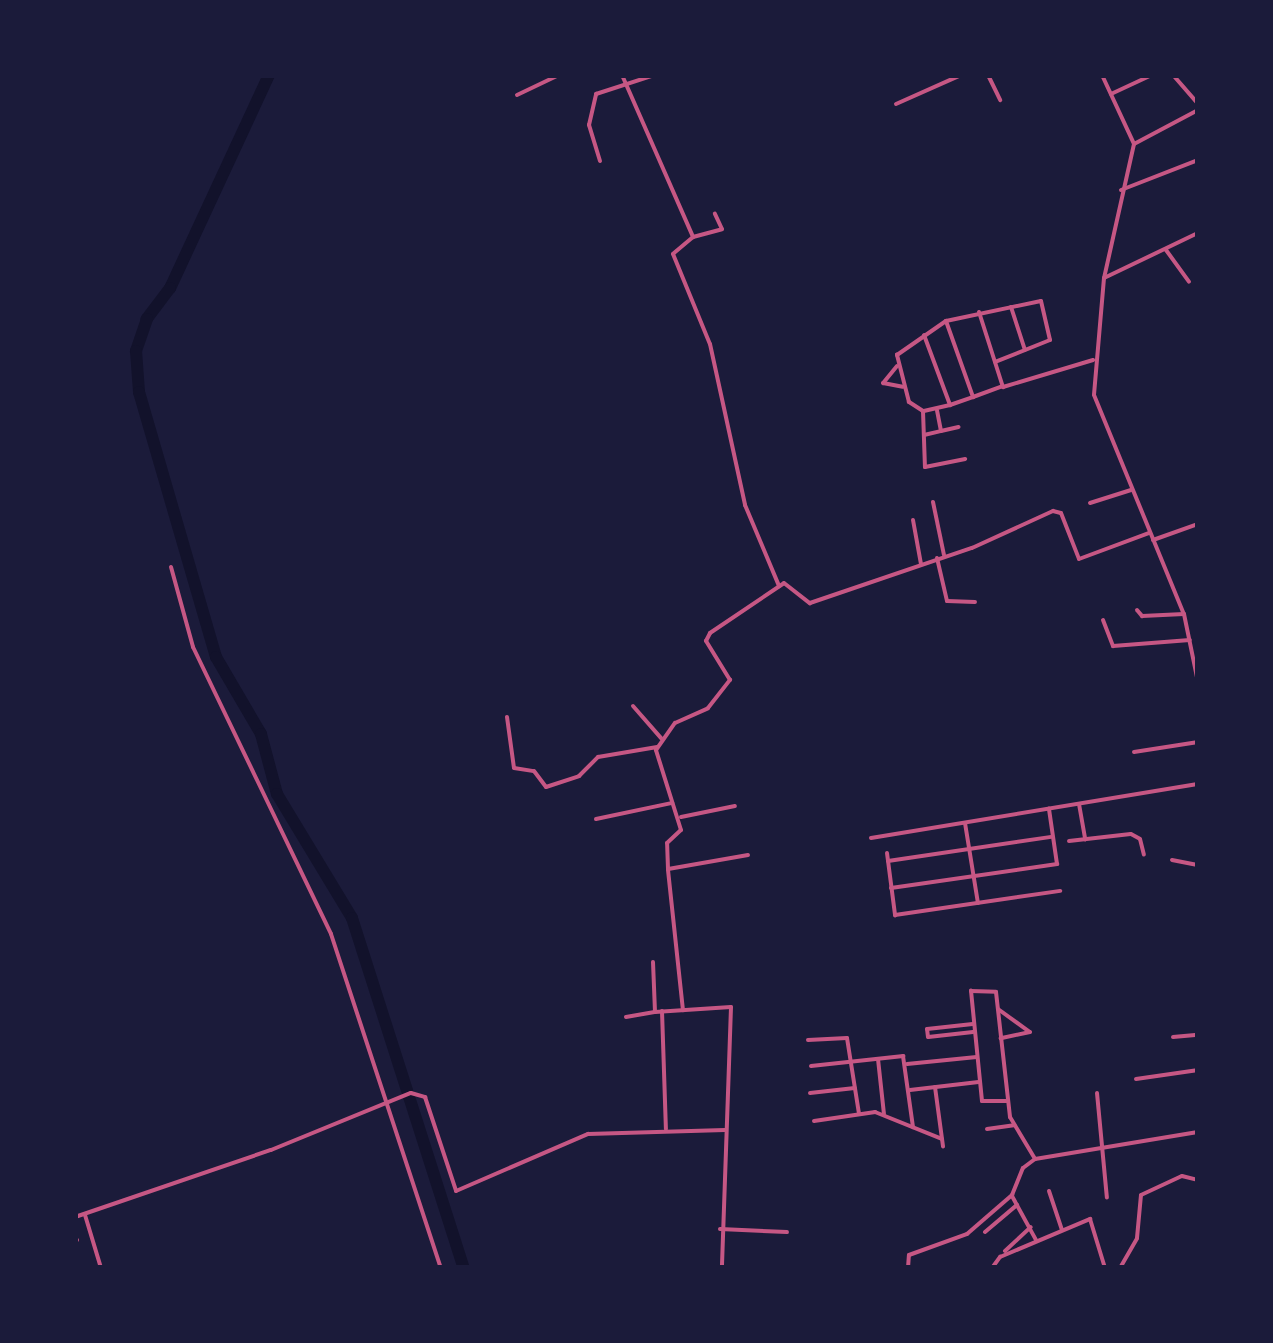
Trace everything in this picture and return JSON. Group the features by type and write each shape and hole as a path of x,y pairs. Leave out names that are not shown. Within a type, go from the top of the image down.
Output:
{"street":[{"path":"518,96 559,75"},
{"path":"622,75 693,236"},
{"path":"600,160 589,125 592,100 601,90 655,75"},
{"path":"896,104 961,75"},
{"path":"988,75 1000,100"},
{"path":"1102,75 1134,144 1104,278 1093,360 1094,395 1184,614 1198,682"},
{"path":"1111,94 1152,75"},
{"path":"1134,144 1198,107 1173,75"},
{"path":"1122,190 1198,160"},
{"path":"715,214 722,229 693,236 673,254 710,344 745,505 779,586"},
{"path":"1104,278 1198,232"},
{"path":"1166,250 1189,282"},
{"path":"995,362 1052,338 1044,304 1038,300 946,322 897,355 907,400 923,412 1093,360"},
{"path":"1011,308 1025,350"},
{"path":"979,312 1003,387"},
{"path":"946,322 973,398"},
{"path":"924,335 950,405"},
{"path":"897,366 884,382 903,387"},
{"path":"937,410 941,430"},
{"path":"923,412 925,467 965,459"},
{"path":"924,435 959,427"},
{"path":"1090,503 1131,490"},
{"path":"933,502 944,555"},
{"path":"683,1010 667,843 681,836 657,747 660,738 678,720 708,708 730,680 706,636 779,586 790,584 810,603 1057,510 1079,560 1149,532"},
{"path":"913,520 921,564"},
{"path":"1153,540 1198,524"},
{"path":"937,558 947,601 975,602"},
{"path":"171,566 193,647 238,733 255,785 317,898 391,1098 441,1268"},
{"path":"1136,610 1142,616 1184,614"},
{"path":"1103,620 1113,646 1190,640"},
{"path":"633,706 660,738"},
{"path":"507,717 514,768 534,771 546,787 578,776 598,756 657,747"},
{"path":"1134,752 1198,742"},
{"path":"871,838 1198,784"},
{"path":"596,820 672,803"},
{"path":"1079,804 1085,839"},
{"path":"679,818 735,806"},
{"path":"892,888 1056,864 1049,808"},
{"path":"965,822 978,903"},
{"path":"1069,841 1131,834 1140,839 1144,854"},
{"path":"888,861 1053,837"},
{"path":"886,852 895,914 1060,891"},
{"path":"668,868 748,854"},
{"path":"1172,860 1198,865"},
{"path":"652,962 666,1129"},
{"path":"1008,1101 982,1102 971,991 994,991 1014,1126 1035,1159"},
{"path":"626,1017 730,1006 720,1229 722,1268"},
{"path":"998,1009 1030,1032 1001,1038"},
{"path":"973,1024 927,1029 928,1037 974,1032"},
{"path":"1173,1036 1198,1035"},
{"path":"808,1040 846,1037 859,1114"},
{"path":"811,1066 902,1056 913,1127"},
{"path":"906,1064 976,1056"},
{"path":"878,1059 884,1114"},
{"path":"1136,1079 1198,1070"},
{"path":"910,1090 979,1082"},
{"path":"814,1121 884,1114 942,1143 935,1087"},
{"path":"810,1093 854,1088"},
{"path":"1097,1092 1107,1198"},
{"path":"75,1216 271,1150 411,1093 425,1097 456,1192 588,1134 725,1130"},
{"path":"987,1130 1014,1126"},
{"path":"908,1268 909,1255 967,1234 1012,1195 1023,1168 1035,1159 1198,1132"},
{"path":"1120,1268 1138,1238 1142,1196 1182,1176 1198,1180"},
{"path":"1048,1192 1062,1230"},
{"path":"1012,1195 1036,1240"},
{"path":"985,1232 1017,1205"},
{"path":"84,1214 101,1268"},
{"path":"1000,1257 1093,1220 1105,1268"},
{"path":"992,1268 1030,1227"},
{"path":"720,1229 787,1232"}],"waterway":[{"path":"269,75 170,288 147,319 136,351 139,392 216,657 261,734 277,794 352,918 464,1268"}]}
